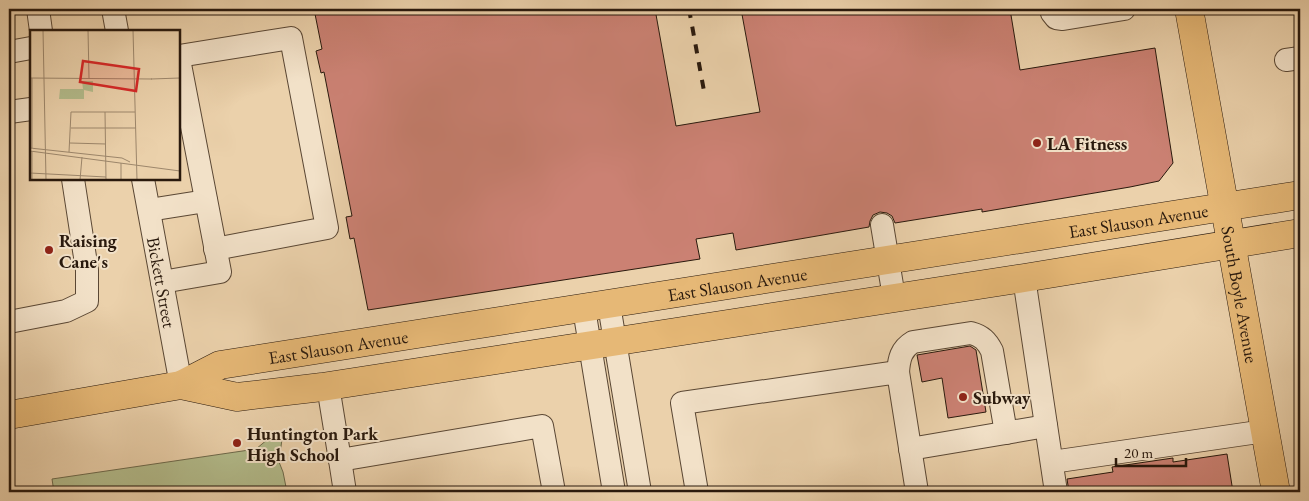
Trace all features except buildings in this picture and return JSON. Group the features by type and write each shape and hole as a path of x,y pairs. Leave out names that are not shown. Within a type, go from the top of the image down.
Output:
{"main road":[{"name":"South Boyle Avenue","path":"1189,9 1276,492"},
{"name":"East Slauson Avenue","path":"9,415 181,385 220,365 1300,195"},
{"name":"East Slauson Avenue","path":"181,385 237,397 328,386 1300,234"}],"street":[{"path":"38,9 41,30"},
{"path":"113,9 117,30"},
{"path":"1051,9 1056,18 1063,19 1124,9"},
{"path":"180,58 292,38 327,228 215,249"},
{"path":"9,52 30,48"},
{"path":"162,282 220,272 180,63"},
{"path":"9,112 30,109"},
{"path":"9,322 66,311 87,301 87,270 73,180"},
{"name":"Bickett Street","path":"143,180 181,385"},
{"path":"149,210 206,201"},
{"path":"882,225 894,297"},
{"path":"1024,278 1056,492"},
{"path":"596,307 602,343 640,492"},
{"path":"917,492 898,372 900,354 907,345 913,342 971,333 985,340 992,351 1006,433"},
{"path":"602,343 614,492"},
{"path":"697,492 682,403 898,372"},
{"path":"328,386 345,492"},
{"path":"340,460 542,426 554,492"},
{"path":"910,449 1046,426"},
{"path":"1052,462 1265,431"}],"green space":[{"path":"274,434 282,439 279,462 287,492 54,492 52,479 256,449"}],"railway":[{"path":"689,9 704,91"}],"place":[{"name":"LA Fitness","path":"1037,143"},
{"name":"Raising Cane's","path":"49,250"},
{"name":"Subway","path":"963,397"},
{"name":"Huntington Park High School","path":"237,443"}]}
